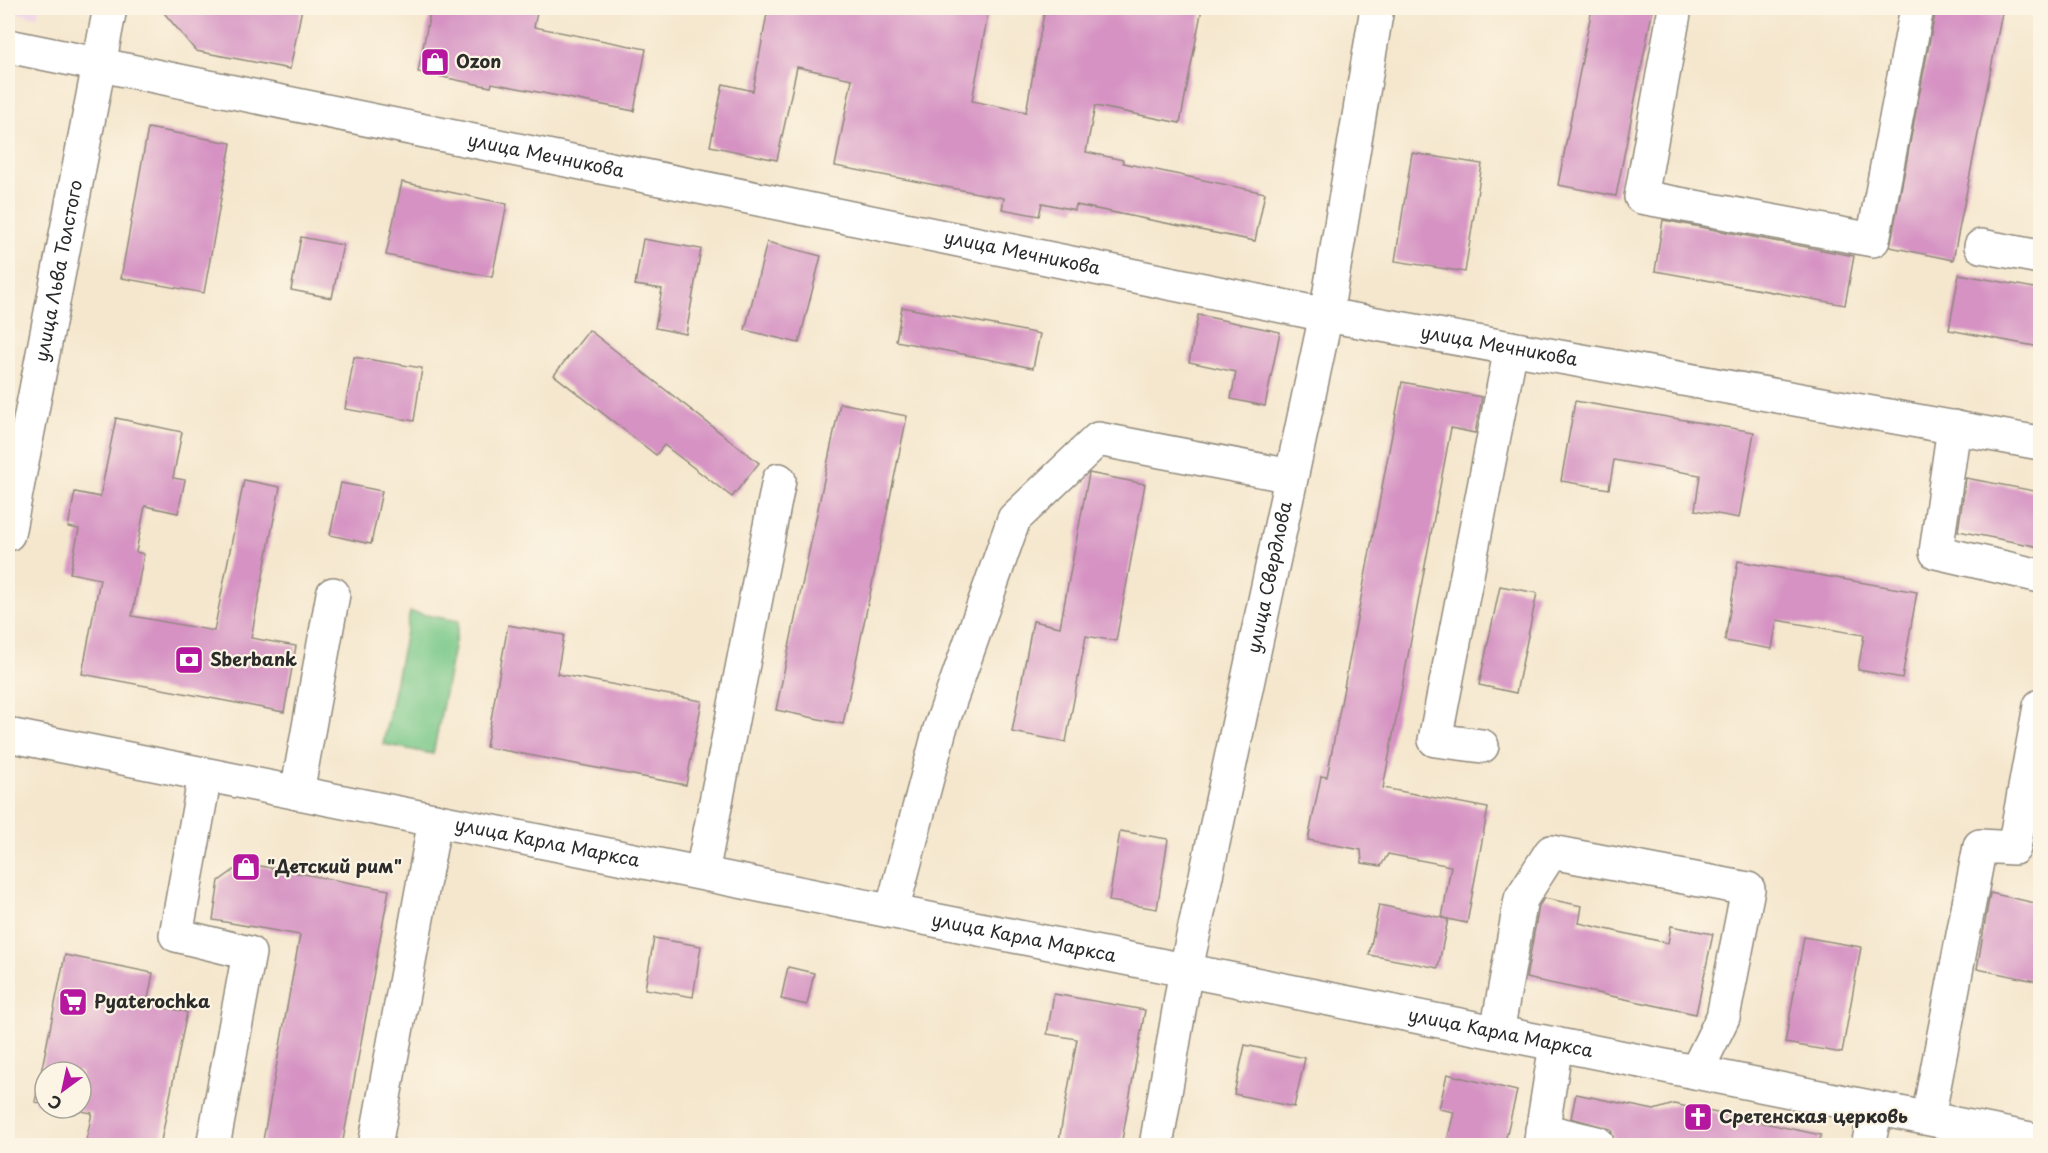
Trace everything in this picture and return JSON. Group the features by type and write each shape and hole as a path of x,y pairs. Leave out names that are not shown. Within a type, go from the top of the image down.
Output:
{"street":[{"name":"улица Льва Толстого","path":"8,534 110,8"},
{"name":"улица Свердлова","path":"1156,1146 1186,969 1326,315 1377,8"},
{"path":"1676,8 1641,197 1873,240 1917,8"},
{"name":"улица Мечникова","path":"8,46 1326,315 2040,443"},
{"path":"1981,246 2040,257"},
{"path":"1482,746 1435,740 1511,348"},
{"path":"1954,427 1936,552 2040,576"},
{"path":"892,911 940,729 1014,519 1098,439 1291,476"},
{"path":"702,873 778,480"},
{"path":"297,793 333,594"},
{"path":"1928,1118 1980,846 2014,848 2040,706"},
{"name":"улица Карла Маркса","path":"8,735 2040,1141"},
{"path":"205,775 176,935 249,953 213,1146"},
{"path":"375,1146 435,820"},
{"path":"1497,1032 1521,898 1551,852 1748,889 1723,1017 1696,1072"},
{"path":"1556,1044 1541,1138 1597,1143 1596,1146"},
{"path":"1868,1146 1876,1108"}],"shaded area":[{"path":"8,8 39,8 37,17 8,11"}],"green space":[{"path":"410,612 459,621 433,754 383,744"}],"building":[{"path":"160,8 302,8 290,69 196,51"},
{"path":"431,8 475,15 476,8 538,8 534,27 646,49 634,111 492,83 491,87 418,72"},
{"path":"768,8 989,8 972,101 1026,112 1045,8 1202,8 1180,123 1095,106 1086,152 1123,160 1123,163 1265,193 1255,241 1076,205 1075,210 1042,203 1039,216 1002,209 1004,198 835,166 852,79 797,67 777,160 710,146 723,84 753,91"},
{"path":"1592,8 1653,8 1616,196 1558,185"},
{"path":"1936,8 2003,8 1953,260 1890,247"},
{"path":"148,128 231,143 204,293 121,278"},
{"path":"1412,153 1482,164 1465,272 1395,261"},
{"path":"402,182 507,204 492,277 386,255"},
{"path":"1663,220 1854,256 1845,305 1655,271"},
{"path":"301,237 343,245 332,298 291,290"},
{"path":"643,239 701,249 686,334 655,328 662,289 635,285"},
{"path":"767,242 821,256 799,343 745,330"},
{"path":"1959,274 2040,289 2040,347 1949,330"},
{"path":"902,307 1040,334 1033,368 896,341"},
{"path":"1198,315 1280,332 1265,406 1231,399 1236,372 1189,362"},
{"path":"589,330 759,463 732,497 664,445 656,455 554,375"},
{"path":"354,357 422,368 414,421 345,409"},
{"path":"1402,382 1482,397 1475,433 1451,428 1383,788 1488,808 1467,923 1442,918 1451,866 1388,854 1381,866 1362,863 1361,850 1308,840 1321,776 1327,777"},
{"path":"1575,401 1754,432 1739,518 1695,510 1700,475 1614,460 1609,489 1561,481"},
{"path":"840,403 907,416 843,724 776,710"},
{"path":"116,418 182,432 173,478 185,480 178,513 145,506 136,552 144,554 132,616 214,631 244,480 280,487 251,638 296,646 284,712 82,674 100,579 70,573 79,529 68,527 75,492 100,497"},
{"path":"1089,473 1145,484 1116,641 1086,636 1066,742 1012,732 1033,621 1060,627"},
{"path":"1966,478 2040,492 2040,547 1958,531"},
{"path":"341,483 382,491 371,544 330,535"},
{"path":"1738,561 1917,592 1902,678 1858,670 1864,635 1777,620 1772,649 1725,641"},
{"path":"1500,586 1537,593 1516,693 1479,685"},
{"path":"508,625 564,635 557,674 702,701 686,785 486,747"},
{"path":"1120,831 1168,839 1157,909 1109,901"},
{"path":"244,863 389,890 342,1146 262,1146 300,935 213,920 219,881"},
{"path":"1990,893 2040,904 2040,982 1977,969"},
{"path":"1544,898 1582,906 1579,923 1668,943 1671,926 1713,934 1696,1014 1526,978 1539,906"},
{"path":"1379,905 1448,919 1438,968 1369,955"},
{"path":"1804,937 1861,947 1842,1053 1785,1043"},
{"path":"654,938 701,946 693,997 645,989"},
{"path":"65,955 153,973 147,1004 187,1012 160,1146 85,1146 91,1120 93,1120 93,1060 44,1060"},
{"path":"788,967 814,973 807,1005 781,999"},
{"path":"1054,994 1145,1010 1121,1146 1058,1146 1077,1039 1047,1034"},
{"path":"1245,1045 1305,1058 1294,1107 1234,1094"},
{"path":"1447,1074 1517,1091 1504,1146 1446,1146 1454,1112 1439,1109"},
{"name":"Сретенская церковь","path":"1576,1094 1654,1110 1674,1104 1821,1135 1819,1146 1615,1146 1611,1129 1571,1118"}],"place":[{"name":"Ozon","path":"435,62"},
{"name":"Sberbank","path":"189,660"},
{"name":"\"Детский рим\"","path":"246,867"},
{"name":"Pyaterochka","path":"73,1002"},
{"name":"Сретенская церковь","path":"1698,1117"}]}
